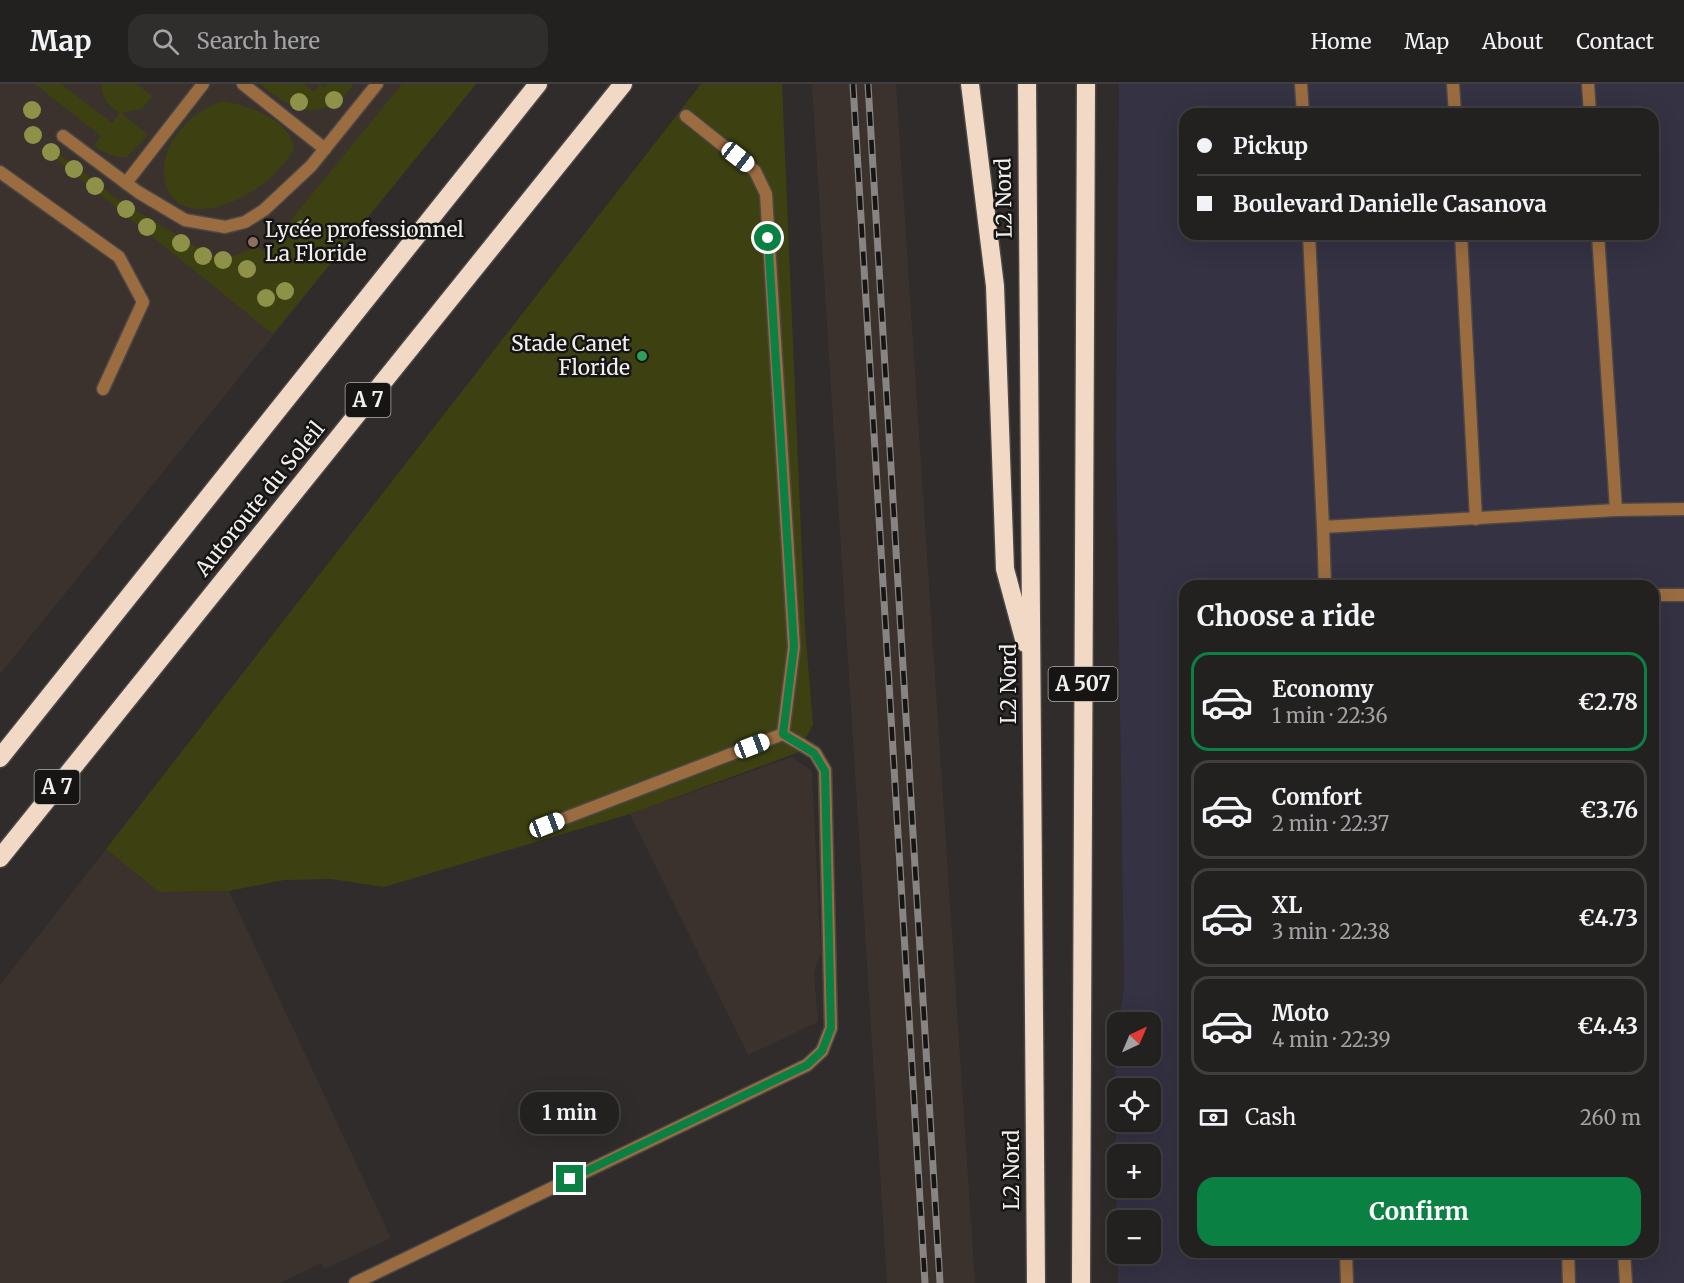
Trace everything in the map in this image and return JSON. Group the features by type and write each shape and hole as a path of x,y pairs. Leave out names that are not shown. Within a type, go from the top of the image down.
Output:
{"highway":[{"name":"Autoroute du Soleil","path":"0,758 49,693 538,84"},
{"name":"Autoroute du Soleil","path":"0,858 623,84"},
{"path":"970,84 995,286 1005,569 1032,671"},
{"name":"L2 Nord","path":"1028,84 1036,1283"},
{"name":"A 507","path":"1081,1283 1086,84"},
{"path":"0,750 49,693"},
{"path":"0,872 114,716"}],"street":[{"path":"126,183 203,84"},
{"path":"243,84 325,149"},
{"path":"63,136 126,183 185,220 225,227 245,222 264,210 311,166 377,84"},
{"path":"1302,84 1303,108"},
{"path":"1453,84 1455,108"},
{"path":"1588,84 1590,108"},
{"path":"686,116 755,171 766,194 794,647 783,734"},
{"path":"0,172 119,257 143,302 104,389"},
{"path":"1309,240 1325,580"},
{"path":"1461,240 1476,519"},
{"path":"1598,240 1616,510"},
{"path":"1323,527 1616,510 1684,509"},
{"path":"1659,595 1684,595"},
{"path":"355,1283 807,1065 822,1051 831,1028 825,771 814,753 783,734"},
{"path":"547,825 783,734"},
{"path":"1346,1258 1347,1283"},
{"path":"1568,1258 1569,1283"},
{"path":"1624,1258 1626,1283"}],"shaded area":[{"path":"0,84 476,84 0,674"},
{"path":"812,84 896,84 975,1283 887,1283"},
{"path":"1119,84 1684,84 1684,1283 1118,1283 1118,1264 1161,1264 1161,1210 1117,1210 1117,1198 1161,1198 1161,1144 1116,1144 1116,1132 1161,1132 1161,1078 1115,1078 1115,1066 1161,1066 1161,1012 1120,1012 1124,986 1116,437"},
{"path":"792,757 812,771 821,953 814,973 818,1022 748,1055 630,814"},
{"path":"106,849 159,892 229,891 391,1238 325,1269 321,1263 280,1283 0,1283 0,985"}],"green space":[{"path":"35,84 61,84 112,123 120,113 107,101 101,84 136,84 152,96 142,109 121,113 148,135 127,157 117,157 106,153 94,146 101,136"},
{"path":"260,84 304,84 314,92 320,84 324,87 326,84 354,84 331,105 308,110 285,102"},
{"path":"402,84 476,84 273,334 45,150 49,146 118,200 208,254 233,256 255,245 265,252"},
{"name":"Stade Canet Floride","path":"701,84 782,84 805,628 813,725 797,753 630,814 384,887 331,879 284,880 229,891 159,892 106,849"},
{"path":"223,101 256,110 277,122 291,139 294,149 277,171 248,194 209,208 186,206 171,195 164,178 166,157 176,135 195,116"}],"railway":[{"path":"853,84 925,1283"},
{"path":"868,84 940,1283"}],"place":[{"name":"Lycée professionnel La Floride","path":"253,242"},
{"name":"Stade Canet Floride","path":"642,356"}],"route":[{"path":"570,1179 807,1065 822,1051 831,1028 825,771 814,753 783,734 794,647 768,238"}]}
